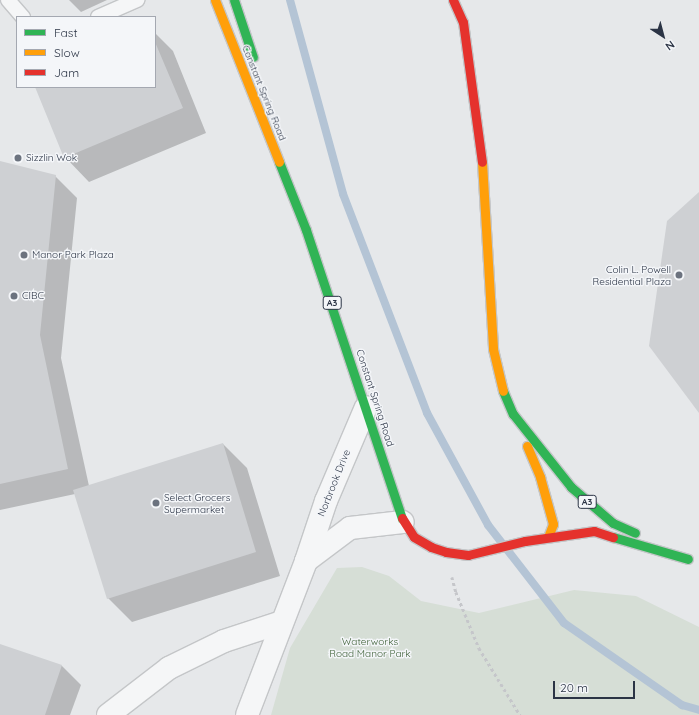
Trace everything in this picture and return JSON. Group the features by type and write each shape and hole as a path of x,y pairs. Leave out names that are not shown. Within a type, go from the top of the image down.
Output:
{"main road":[{"name":"Constant Spring Road","path":"216,0 306,230 403,522 414,537 431,547 446,552 468,555 525,541 594,531 688,559"},
{"path":"234,0 256,65"},
{"name":"Constant Spring Road","path":"453,0 463,22 471,91 481,146 493,350 504,394 513,414 571,487 592,507 613,523 699,564"},
{"path":"288,157 306,230"},
{"path":"513,414 540,477 553,524 548,537"}],"street":[{"name":"Norbrook Drive","path":"247,715 306,561 326,501 366,407"},
{"path":"306,561 350,528 403,522"},
{"path":"108,715 169,668 224,641 282,622"}],"lane":[{"path":"8,0 22,16"},
{"path":"100,16 137,0"}],"path":[{"path":"446,552 456,592 479,648 520,715"}],"green space":[{"name":"Waterworks Road Manor Park","path":"362,567 389,576 421,601 479,613 574,590 636,596 699,627 699,715 271,715 290,648 337,568"}],"building":[{"path":"156,44 183,108 64,158 35,88 156,88"},
{"name":"Manor Park Plaza","path":"0,161 56,175 40,335 68,469 0,484"},
{"name":"Colin L. Powell Residential Plaza","path":"699,192 699,413 649,346 667,221"},
{"path":"223,443 256,552 107,599 73,490"},
{"path":"0,644 62,665 45,715 0,715"}],"waterway":[{"path":"290,0 343,194 427,413 488,525 564,623 682,705 699,710"}],"traffic: fast":[{"path":"234,0 253,57"},
{"path":"279,162 306,230 402,518"},
{"path":"503,391 513,414 571,487 613,523 635,533"},
{"path":"613,537 688,559"}],"traffic: slow":[{"path":"215,0 279,162"},
{"path":"482,162 493,349 503,391"},
{"path":"527,446 540,477 553,524 548,537"}],"traffic: jam":[{"path":"453,0 463,22 482,162"},
{"path":"402,518 414,537 431,547 446,552 468,555 525,541 594,531 613,537"}],"place":[{"name":"Sizzlin Wok","path":"18,158"},
{"name":"Manor Park Plaza","path":"24,255"},
{"name":"Colin L. Powell Residential Plaza","path":"679,275"},
{"name":"CIBC","path":"14,296"},
{"name":"Select Grocers Supermarket","path":"156,503"}]}
